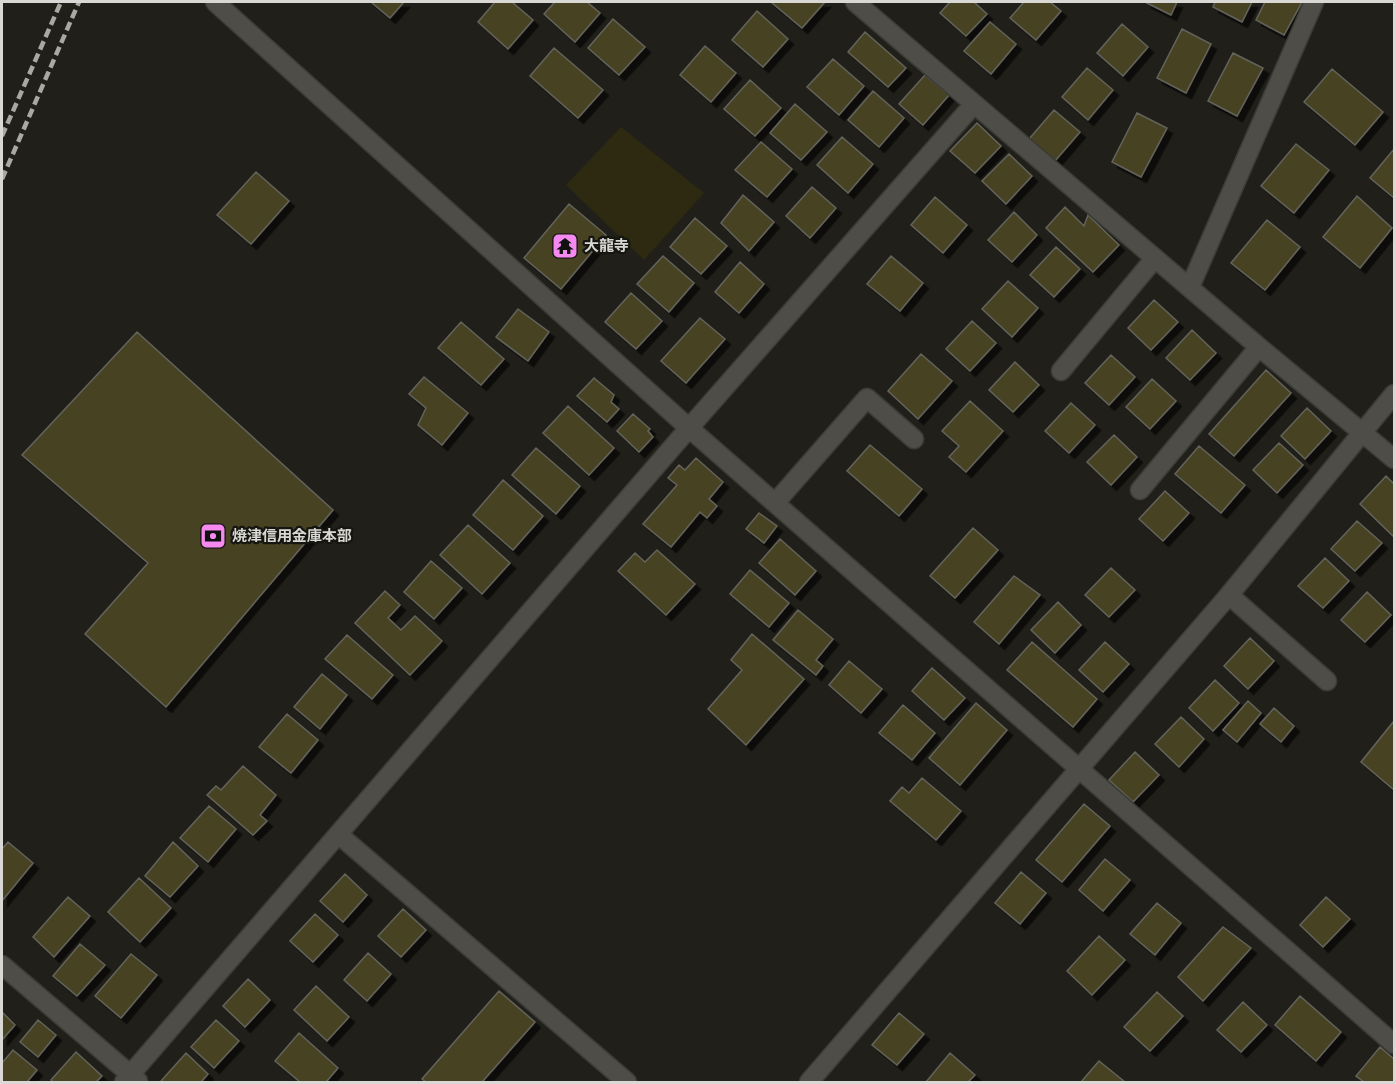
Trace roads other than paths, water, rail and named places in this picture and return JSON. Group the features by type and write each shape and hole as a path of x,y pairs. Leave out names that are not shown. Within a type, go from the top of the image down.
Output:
{"street":[{"path":"215,2 689,428 1395,1044"},
{"path":"855,2 1395,459"},
{"path":"1190,287 1314,2"},
{"path":"2,964 131,1080 338,834 689,428 974,105"},
{"path":"1061,371 1155,258"},
{"path":"1140,490 1260,347"},
{"path":"808,1083 1229,595 1362,431 1395,394"},
{"path":"775,503 867,398 914,439"},
{"path":"1229,595 1327,681"},
{"path":"338,834 627,1083"}],"railway":[{"path":"2,136 61,2"},
{"path":"2,179 79,2"}],"place":[{"name":"大龍寺","path":"565,246"},
{"name":"焼津信用金庫本部","path":"213,536"}]}
